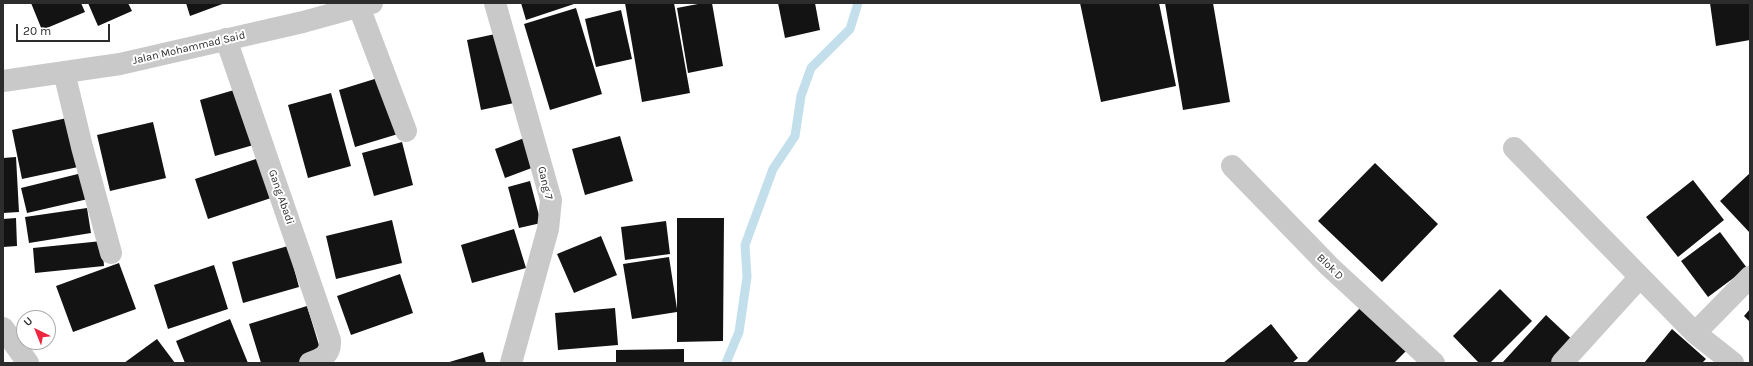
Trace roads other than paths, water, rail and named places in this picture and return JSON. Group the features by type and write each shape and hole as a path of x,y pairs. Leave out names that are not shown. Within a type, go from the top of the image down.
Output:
{"street":[{"name":"Gang 7","path":"495,3 551,200 548,229 511,363"},
{"name":"Jalan Mohammad Said","path":"3,81 120,64 303,22 366,5"},
{"path":"366,5 406,131"},
{"name":"Gang Abadi","path":"226,39 330,340 331,347 318,359"},
{"path":"64,72 82,147 111,253"},
{"path":"1514,148 1695,333 1733,363"},
{"name":"Blok D","path":"1232,166 1330,267 1434,363"},
{"path":"1562,363 1640,277"},
{"path":"1695,333 1750,277"},
{"path":"3,328 28,363"}],"waterway":[{"path":"726,363 739,332 747,277 745,245 773,169 795,136 801,96 811,68 850,29 858,3"}]}
